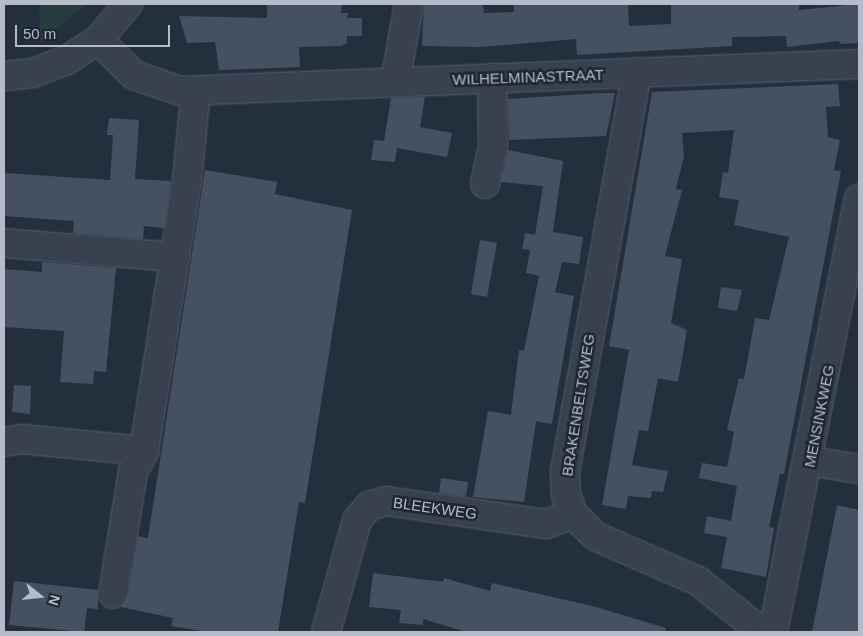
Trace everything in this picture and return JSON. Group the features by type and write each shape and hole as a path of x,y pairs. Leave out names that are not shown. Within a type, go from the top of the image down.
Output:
{"street":[{"path":"4,76 49,68 98,40 128,4"},
{"path":"395,82 409,4"},
{"name":"WILHELMINASTRAAT","path":"98,40 116,60 151,84 196,90 859,64"},
{"name":"BRAKENBELTSWEG","path":"573,514 565,471 637,72"},
{"path":"485,184 493,146 492,78"},
{"path":"113,594 133,472 144,451 188,181 196,90"},
{"name":"MENSINKWEG","path":"773,632 810,461 859,198"},
{"path":"4,243 175,257"},
{"path":"4,442 22,440 144,451"},
{"path":"810,461 859,469"},
{"name":"BLEEKWEG","path":"326,632 357,520 369,506 386,501 546,524 573,514"},
{"path":"573,514 586,529 606,542 654,558 698,581 762,632"}],"green space":[{"path":"39,4 86,4 40,43"}],"building":[{"path":"267,4 342,4 341,13 348,13 347,18 362,18 362,36 347,36 347,43 340,46 299,47 300,67 219,70 215,42 187,43 179,16 267,18"},
{"path":"424,4 483,4 484,13 514,12 514,4 628,4 629,26 671,24 671,4 788,4 799,5 799,10 859,4 859,43 840,44 839,41 787,47 786,36 732,37 732,46 577,55 576,39 480,47 422,46"},
{"path":"838,84 840,106 826,107 828,137 840,140 834,170 841,171 784,474 780,474 769,527 774,528 766,577 721,568 727,537 704,533 707,516 731,521 737,486 699,478 702,463 727,467 734,432 727,430 739,378 744,379 755,318 769,320 789,237 734,225 739,200 719,197 723,172 728,173 734,130 682,133 684,156 676,189 682,190 665,256 682,259 671,323 687,330 678,382 658,378 648,431 639,430 632,465 668,471 663,492 652,491 651,498 628,496 626,509 602,505 629,350 609,346 652,92"},
{"path":"615,93 606,136 509,140 508,99"},
{"path":"425,97 420,127 452,133 447,157 397,148 395,162 371,160 374,140 384,141 391,98"},
{"path":"109,118 139,120 135,179 171,181 164,228 144,226 143,239 73,233 74,221 4,216 4,173 110,180 113,135 107,135"},
{"path":"508,150 563,161 553,232 583,237 579,264 562,262 555,292 574,296 552,424 536,421 524,502 473,497 488,411 511,415 519,350 524,351 539,276 526,273 530,250 522,249 525,233 535,235 543,186 501,182"},
{"path":"205,170 277,182 275,194 352,210 305,503 299,502 278,632 208,632 171,626 173,618 121,607 128,597 138,536 148,538"},
{"path":"480,240 497,243 487,297 471,294"},
{"path":"42,262 116,268 106,372 94,371 93,384 60,382 64,331 4,327 4,269 42,272"},
{"path":"721,287 742,290 737,311 718,308"},
{"path":"14,385 31,386 30,414 12,412"},
{"path":"441,478 468,482 466,497 439,493"},
{"path":"837,505 859,510 859,632 812,632"},
{"path":"373,573 443,582 444,578 490,591 492,583 596,607 666,628 665,632 467,632 423,619 423,625 399,623 401,610 369,607"},
{"path":"14,581 98,590 98,609 87,608 84,632 9,625"}]}
